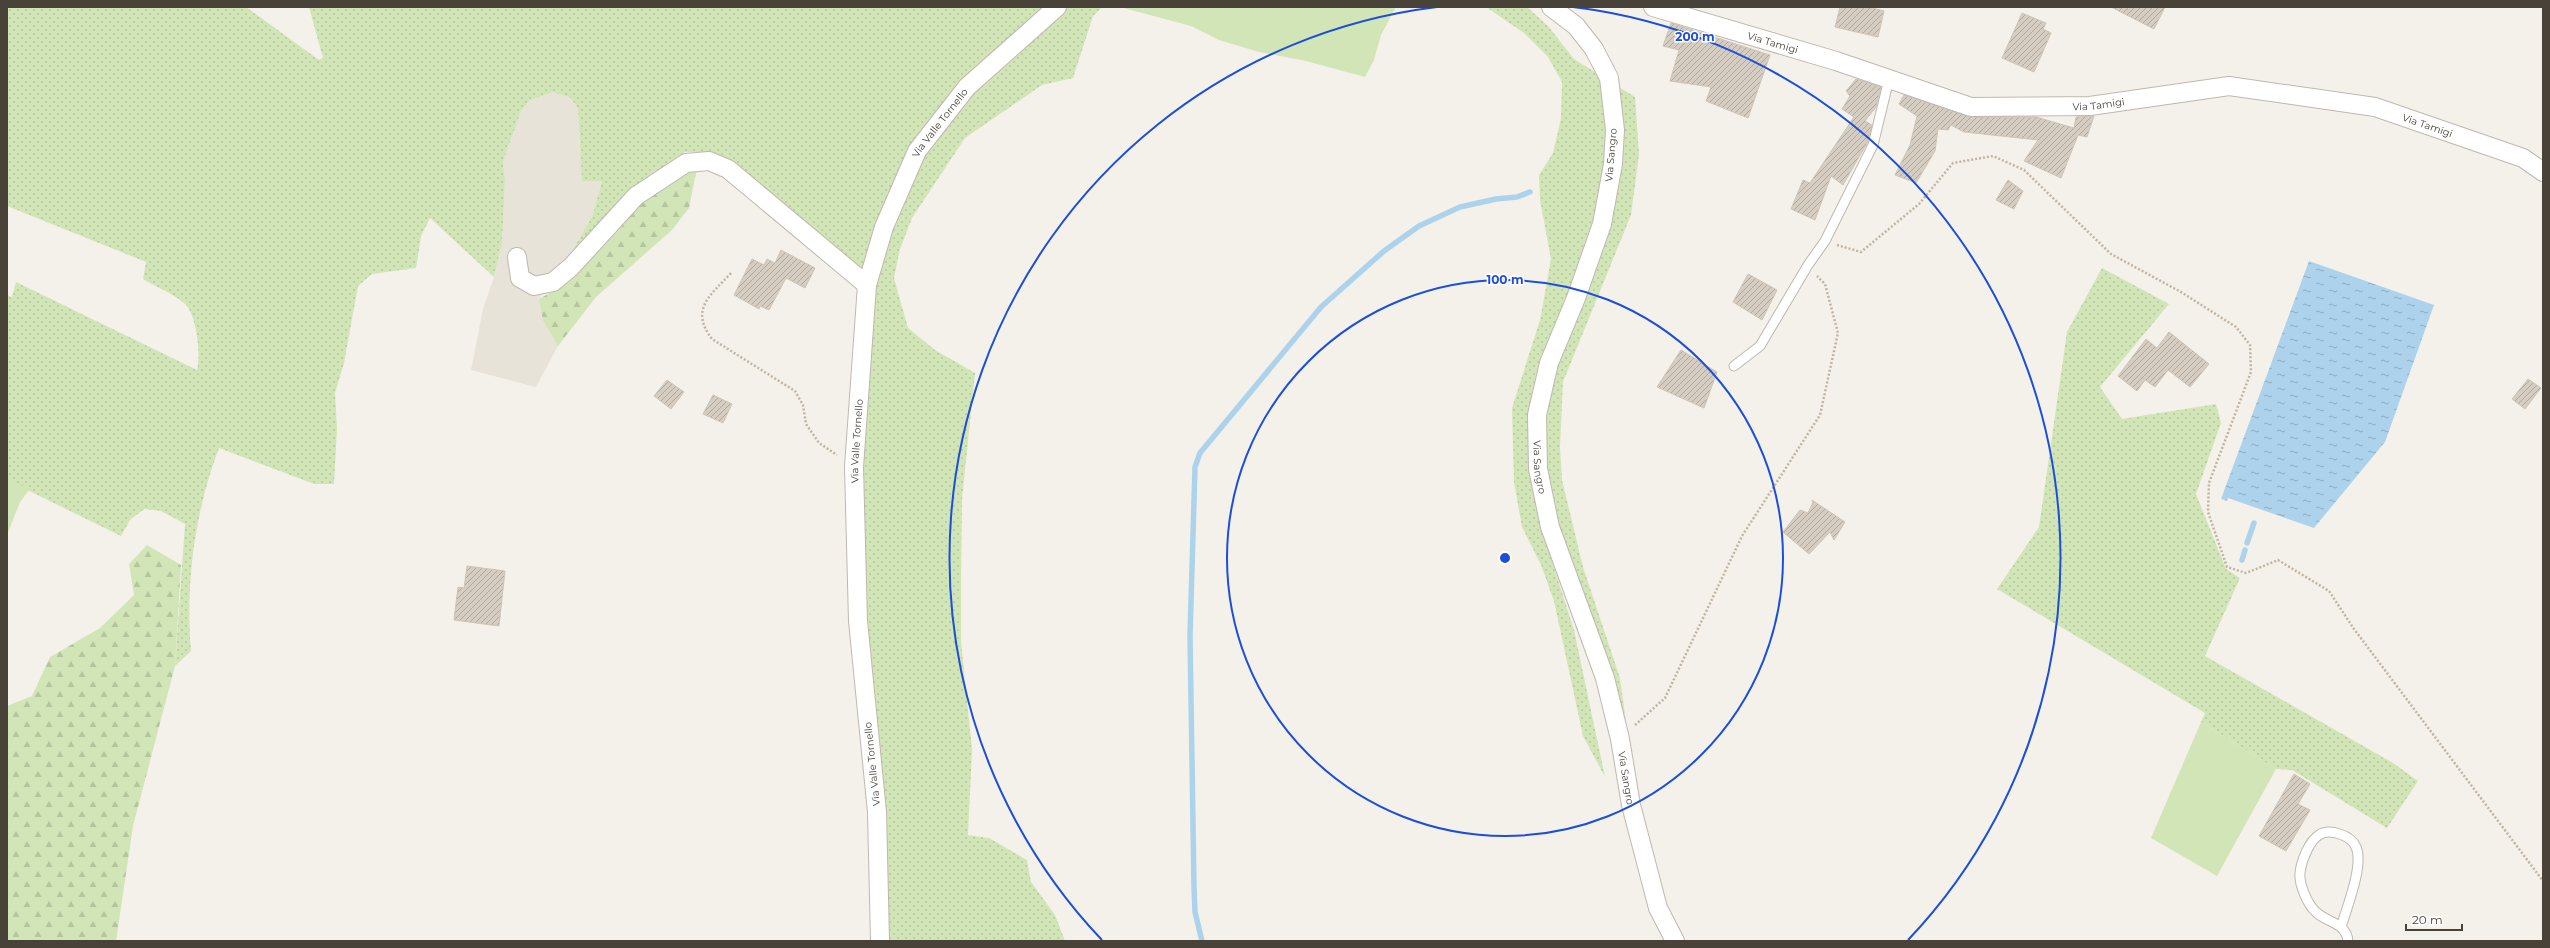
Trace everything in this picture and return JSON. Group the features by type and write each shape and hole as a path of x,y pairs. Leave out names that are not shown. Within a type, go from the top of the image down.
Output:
{"street":[{"name":"Via Valle Tornello","path":"880,941 877,812 858,621 855,457 867,285 884,227 917,151 967,87 1057,7"},
{"name":"Via Sangro","path":"1551,7 1576,26 1594,49 1609,78 1615,130 1613,164 1602,224 1576,298 1549,363 1537,415 1538,469 1550,527 1605,678 1620,739 1631,805 1656,901 1675,941"},
{"name":"Via Tamigi","path":"1653,7 1836,61 1971,107 2090,106 2230,86 2375,107 2523,158 2543,172"},
{"path":"517,257 520,278 534,286 553,282 572,267 636,196 686,163 708,161 728,169 867,285"}],"lane":[{"path":"1734,366 1760,346 1808,265 1826,241 1873,145 1889,79"},
{"path":"2342,926 2358,869 2356,846 2347,836 2325,833 2318,835 2305,854 2300,874 2304,892 2316,912 2342,926 2347,935 2348,941"}],"path":[{"path":"1826,241 1861,252 1919,204 1953,164 1993,156 2024,170 2111,254 2181,292 2236,327 2250,346 2251,372 2209,483 2208,512 2227,567 2246,573 2278,560 2329,591 2354,629 2543,881"},
{"path":"1620,739 1665,698 1742,536 1820,415 1838,333 1825,284 1808,265"},
{"path":"731,272 706,301 700,315 705,330 712,339 796,391 802,405 806,424 819,443 836,455 855,457"}],"shaded area":[{"path":"553,92 571,98 578,109 580,152 602,181 592,217 565,263 539,299 543,321 558,346 536,387 471,370 483,309 494,277 502,243 505,180 503,162 521,111 529,101"}],"green space":[{"path":"7,7 246,7 319,60 323,58 309,7 1102,7 1093,16 1073,78 1042,85 965,138 912,218 900,249 894,278 908,328 935,350 975,373 962,499 961,642 972,749 968,835 989,838 1027,860 1031,882 1055,915 1065,941 886,941 863,623 859,515 873,278 708,152 685,152 660,170 565,263 592,217 602,181 582,181 578,109 571,98 553,92 529,101 521,111 503,162 505,180 502,243 494,277 430,218 421,236 416,268 372,274 358,286 344,363 335,393 337,428 334,484 314,484 219,448 204,497 194,548 189,600 191,651 175,666 185,524 161,511 144,509 130,520 121,536 7,480 7,295 12,297 16,282 197,370 198,345 192,316 184,303 143,279 146,262 7,206"},
{"path":"1120,7 1396,7 1381,35 1374,60 1365,77 1306,61 1259,52 1219,40 1191,26"},
{"path":"1486,7 1527,7 1548,26 1574,59 1635,97 1639,154 1631,215 1563,382 1560,447 1562,480 1583,567 1620,678 1626,722 1592,618 1554,510 1548,486 1542,437 1543,413 1554,366 1539,362 1528,412 1528,459 1539,521 1574,630 1605,777 1583,736 1554,601 1541,565 1522,527 1514,482 1512,408 1540,320 1551,259 1540,200 1539,175 1553,153 1561,118 1562,82 1548,57 1524,33"},
{"path":"710,165 696,173 689,208 672,230 596,297 558,346 543,321 539,299 569,282 615,234 648,195 685,169"},
{"path":"2102,268 2169,304 2100,387 2122,419 2216,404 2221,423 2196,494 2226,569 2240,578 2205,656 2393,763 2418,781 2387,828 2292,770 2276,769 2201,722 2205,713 1997,589 2039,527 2067,332"},
{"path":"7,480 30,489 20,502 7,535"},
{"path":"147,545 181,565 175,666 133,826 116,941 7,941 7,706 32,696 50,657 100,628 134,595 129,564"},
{"path":"2201,722 2276,769 2217,876 2151,838"}],"water":[{"path":"2309,261 2434,305 2385,442 2314,528 2228,498 2227,501 2221,499"}],"building":[{"path":"1840,7 1869,7 1884,11 1878,37 1835,27"},
{"path":"2111,7 2165,7 2154,29"},
{"path":"2022,13 2046,23 2043,29 2051,33 2034,72 2002,58"},
{"path":"1671,23 1770,55 1748,118 1706,101 1711,87 1670,81 1679,50 1663,46"},
{"path":"1856,79 1881,87 1876,107 1865,121 1872,125 1867,143 1843,185 1831,176 1815,220 1791,209 1803,180 1810,183 1854,117 1842,109 1850,96 1846,91"},
{"path":"1904,95 1971,117 2036,117 2074,128 2076,117 2094,116 2087,137 2078,135 2061,178 2024,161 2038,140 1964,132 1951,125 1948,130 1938,129 1935,151 1916,183 1895,175 1910,145 1917,116 1899,104"},
{"path":"2008,180 2023,191 2014,209 1996,200"},
{"path":"781,250 815,268 805,288 786,278 769,310 760,306 759,309 734,295 752,259 764,265 767,259 775,263"},
{"path":"1748,274 1777,290 1762,320 1733,302"},
{"path":"2169,332 2209,364 2190,387 2168,370 2155,387 2145,380 2137,391 2118,376 2146,339 2157,348"},
{"path":"1681,350 1717,372 1704,408 1657,387"},
{"path":"2528,379 2541,388 2525,409 2512,399"},
{"path":"667,380 684,392 671,409 654,396"},
{"path":"713,395 732,404 723,423 703,414"},
{"path":"1812,500 1845,522 1834,540 1830,532 1809,554 1783,532 1800,510 1808,513 1813,502"},
{"path":"467,566 505,571 499,626 454,620 458,587 464,588"},
{"path":"2294,774 2310,784 2298,804 2310,810 2286,851 2259,836"}],"waterway":[{"path":"1202,941 1195,912 1194,887 1190,636 1195,467 1200,453 1321,307 1384,251 1419,226 1460,207 1496,199 1517,197 1530,192"},
{"path":"2247,543 2254,523"},
{"path":"2242,560 2245,550"}]}
